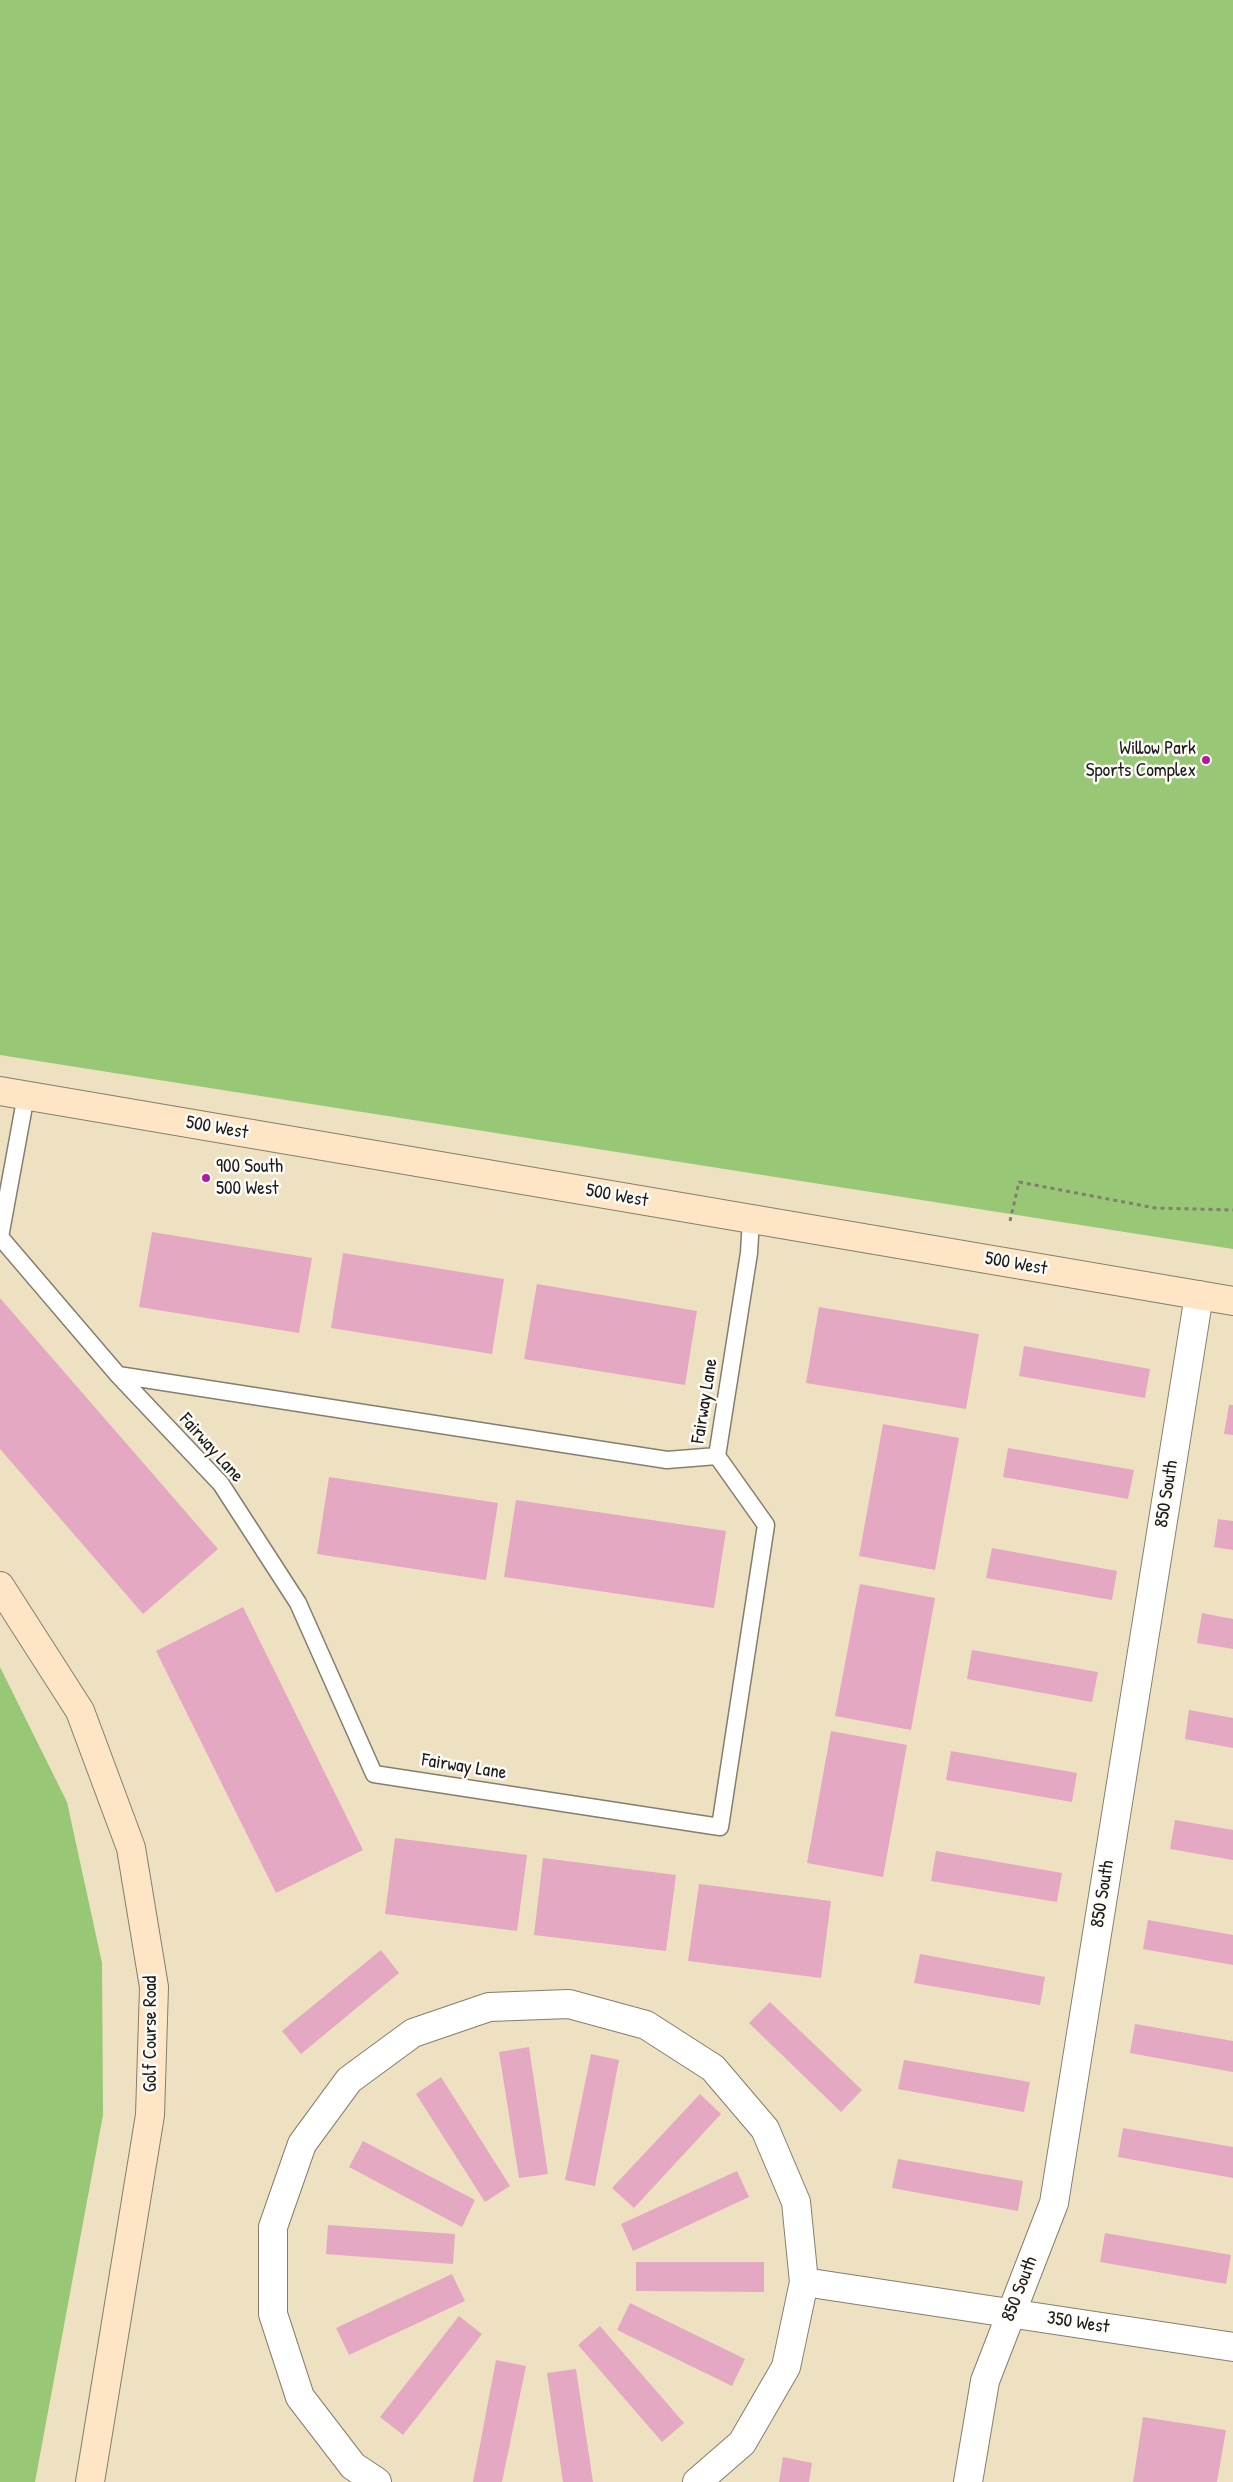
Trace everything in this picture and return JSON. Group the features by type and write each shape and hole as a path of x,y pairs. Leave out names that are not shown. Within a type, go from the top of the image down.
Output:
{"street":[{"name":"500 West","path":"13,1093 1233,1301"},
{"name":"850 South","path":"968,2482 985,2382 1010,2312 1054,2203 1199,1295"},
{"name":"Golf Course Road","path":"0,1586 80,1711 131,1848 154,1987 150,2115 90,2482"},
{"path":"377,2482 353,2466 300,2397 273,2314 274,2227 302,2144 349,2080 413,2032 489,2007 569,2004 646,2025 713,2068 764,2129 796,2202 804,2282 786,2367 742,2443 697,2482"},
{"name":"350 West","path":"804,2282 1233,2347"}],"lane":[{"name":"Fairway Lane","path":"13,1093 0,1237 118,1375 221,1484 298,1603 374,1774 720,1827 766,1525 717,1456 749,1253 751,1219"},
{"path":"118,1375 667,1460 717,1456"}],"path":[{"path":"1010,1222 1018,1182 1156,1208 1233,1210"}],"green space":[{"path":"0,0 1233,0 1233,1249 0,1055"},
{"path":"0,1667 67,1802 102,1963 103,2115 35,2482 0,2482"}],"building":[{"path":"152,1232 312,1258 299,1333 139,1307"},
{"path":"343,1253 504,1279 492,1354 331,1328"},
{"path":"537,1284 697,1311 685,1385 524,1359"},
{"path":"0,1298 218,1549 143,1614 0,1449"},
{"path":"819,1307 979,1334 966,1409 806,1383"},
{"path":"1024,1346 1150,1369 1145,1398 1019,1376"},
{"path":"1229,1405 1233,1405 1233,1435 1224,1434"},
{"path":"883,1424 959,1438 935,1570 859,1556"},
{"path":"1008,1448 1134,1470 1128,1499 1003,1477"},
{"path":"329,1477 498,1503 486,1580 317,1554"},
{"path":"516,1500 726,1531 714,1608 504,1577"},
{"path":"1218,1519 1233,1521 1233,1550 1214,1547"},
{"path":"992,1548 1117,1571 1112,1600 986,1578"},
{"path":"860,1584 935,1598 911,1730 835,1716"},
{"path":"243,1607 363,1850 276,1893 156,1651"},
{"path":"1202,1613 1233,1619 1233,1649 1197,1643"},
{"path":"972,1650 1098,1672 1092,1702 967,1679"},
{"path":"1189,1710 1233,1718 1233,1748 1185,1739"},
{"path":"831,1731 907,1745 883,1877 807,1863"},
{"path":"951,1751 1077,1773 1072,1802 946,1780"},
{"path":"1175,1820 1233,1830 1233,1860 1170,1849"},
{"path":"395,1838 527,1855 517,1931 385,1914"},
{"path":"936,1851 1062,1873 1057,1902 931,1881"},
{"path":"543,1858 676,1875 666,1951 534,1935"},
{"path":"699,1884 831,1901 821,1978 688,1961"},
{"path":"1148,1920 1233,1935 1233,1965 1143,1949"},
{"path":"381,1950 399,1973 301,2054 282,2031"},
{"path":"920,1954 1045,1977 1040,2005 914,1983"},
{"path":"770,2002 862,2090 841,2112 749,2023"},
{"path":"1135,2024 1233,2041 1233,2072 1130,2053"},
{"path":"529,2047 548,2174 519,2178 499,2052"},
{"path":"591,2054 619,2060 595,2186 565,2180"},
{"path":"904,2060 1030,2082 1024,2112 898,2089"},
{"path":"441,2077 510,2186 485,2202 416,2094"},
{"path":"700,2094 721,2114 634,2208 612,2188"},
{"path":"1123,2128 1233,2147 1233,2178 1118,2157"},
{"path":"363,2141 475,2200 462,2227 349,2167"},
{"path":"898,2159 1023,2181 1018,2211 892,2188"},
{"path":"737,2171 749,2197 633,2251 621,2224"},
{"path":"328,2225 455,2234 453,2264 326,2254"},
{"path":"1105,2233 1231,2255 1226,2284 1100,2262"},
{"path":"636,2262 764,2262 764,2292 636,2291"},
{"path":"452,2274 465,2301 349,2355 336,2328"},
{"path":"630,2303 745,2359 732,2386 617,2330"},
{"path":"459,2316 482,2334 403,2435 380,2417"},
{"path":"600,2326 684,2423 662,2442 578,2345"},
{"path":"496,2360 526,2366 502,2482 473,2482"},
{"path":"576,2369 593,2482 563,2482 547,2373"},
{"path":"1143,2417 1226,2430 1217,2482 1133,2482"},
{"path":"783,2457 812,2463 809,2482 779,2482"}],"place":[{"name":"Willow Park Sports Complex","path":"1206,760"},
{"name":"900 South 500 West","path":"206,1178"}]}
